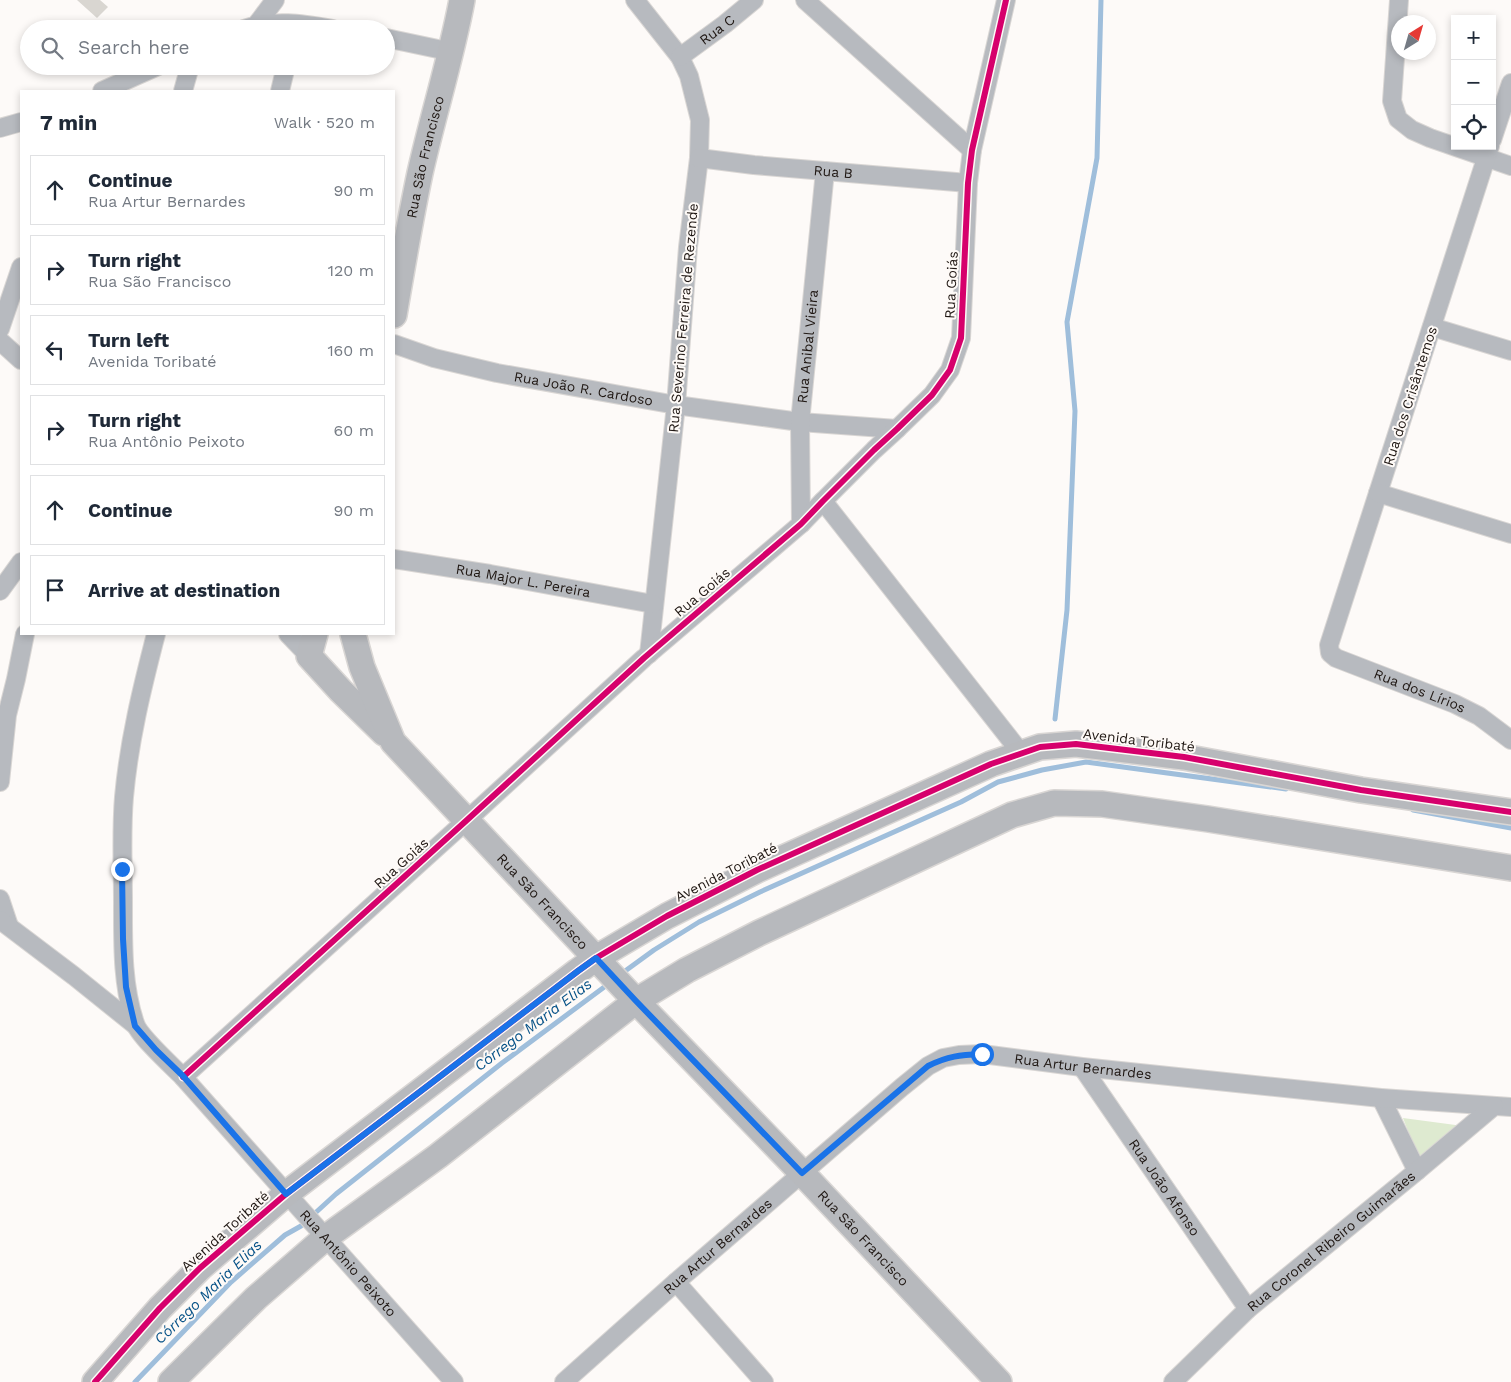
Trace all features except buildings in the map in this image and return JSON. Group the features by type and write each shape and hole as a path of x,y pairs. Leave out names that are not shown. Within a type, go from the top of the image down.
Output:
{"street":[{"path":"257,20 275,0"},
{"name":"Rua São Francisco","path":"395,309 421,172 452,52 462,0"},
{"name":"Rua Severino Ferreira de Rezende","path":"635,0 680,57 689,76 700,120 699,158 688,247 676,405 648,654"},
{"name":"Rua C","path":"680,57 754,0"},
{"path":"805,0 972,150"},
{"path":"1399,0 1392,102 1398,119 1412,130 1430,138 1488,152 1511,166"},
{"name":"Rua Goiás","path":"183,1076 648,654 802,524 822,501 932,395 950,370 961,338 968,183 972,150 1002,2"},
{"path":"395,40 452,52"},
{"path":"104,90 138,75"},
{"path":"183,90 187,75"},
{"path":"280,90 284,75"},
{"path":"1496,128 1511,83"},
{"path":"0,128 20,122"},
{"name":"Rua dos Crisântemos","path":"1329,645 1488,152"},
{"name":"Rua B","path":"699,158 754,165 968,183"},
{"name":"Rua Anibal Vieira","path":"802,524 800,422 825,171"},
{"path":"0,329 20,271"},
{"path":"1432,327 1511,351"},
{"path":"0,341 20,359"},
{"name":"Rua João R. Cardoso","path":"395,344 434,358 497,373 676,405 800,422 897,429"},
{"path":"1378,493 1511,534"},
{"path":"822,501 1021,753"},
{"name":"Rua Major L. Pereira","path":"395,559 490,574 653,604"},
{"path":"0,591 20,563"},
{"path":"0,782 8,715 25,635"},
{"path":"135,1026 126,987 123,939 124,798 130,745 141,691 156,635"},
{"path":"290,635 312,645 342,690 393,742"},
{"name":"Rua São Francisco","path":"353,635 362,667 393,742 631,996 802,1173 998,1382"},
{"name":"Rua dos Lírios","path":"1329,645 1330,653 1336,658 1455,704 1479,716 1511,740"},
{"name":"Avenida Toribaté","path":"95,1382 160,1308 200,1268 578,971 601,963 667,916 757,870 973,772 1040,747 1076,744 1174,756 1361,790 1511,812"},
{"path":"172,1382 322,1234 438,1156 631,996 687,970 768,928 1012,815 1054,804 1102,804 1511,868"},
{"path":"0,899 4,923"},
{"name":"Rua Antônio Peixoto","path":"4,923 135,1026 183,1076 454,1382"},
{"name":"Rua Artur Bernardes","path":"564,1382 802,1173 928,1066 943,1058 982,1054 1082,1067 1381,1098 1502,1106"},
{"name":"Rua João Afonso","path":"1082,1067 1248,1309"},
{"path":"1381,1098 1417,1172"},
{"name":"Rua Coronel Ribeiro Guimarães","path":"1173,1382 1248,1309 1417,1172 1502,1106"},
{"path":"676,1282 764,1382"}],"green space":[{"path":"1403,1118 1463,1126 1420,1162"}],"waterway":[{"path":"1055,719 1067,610 1075,411 1067,322 1097,158 1101,0"},
{"name":"Córrego Maria Elias","path":"621,974 654,950 699,922 760,892 961,802 998,782 1042,770 1086,762 1286,789"},
{"name":"Córrego Maria Elias","path":"1413,810 1511,828"},
{"name":"Córrego Maria Elias","path":"135,1382 231,1282 285,1235 301,1226 336,1194 502,1063 611,982"}],"cycle path":[{"path":"183,1077 644,658 801,524 874,450 932,395 950,370 961,338 968,183 972,150 1006,0"},
{"path":"95,1382 160,1308 200,1268 286,1194 596,958 667,916 757,870 991,764 1040,747 1076,744 1184,757 1361,790 1511,812"}],"route":[{"path":"122,869 126,987 135,1026 183,1076 286,1194 596,958 802,1173 928,1066 943,1058 982,1054"}]}
